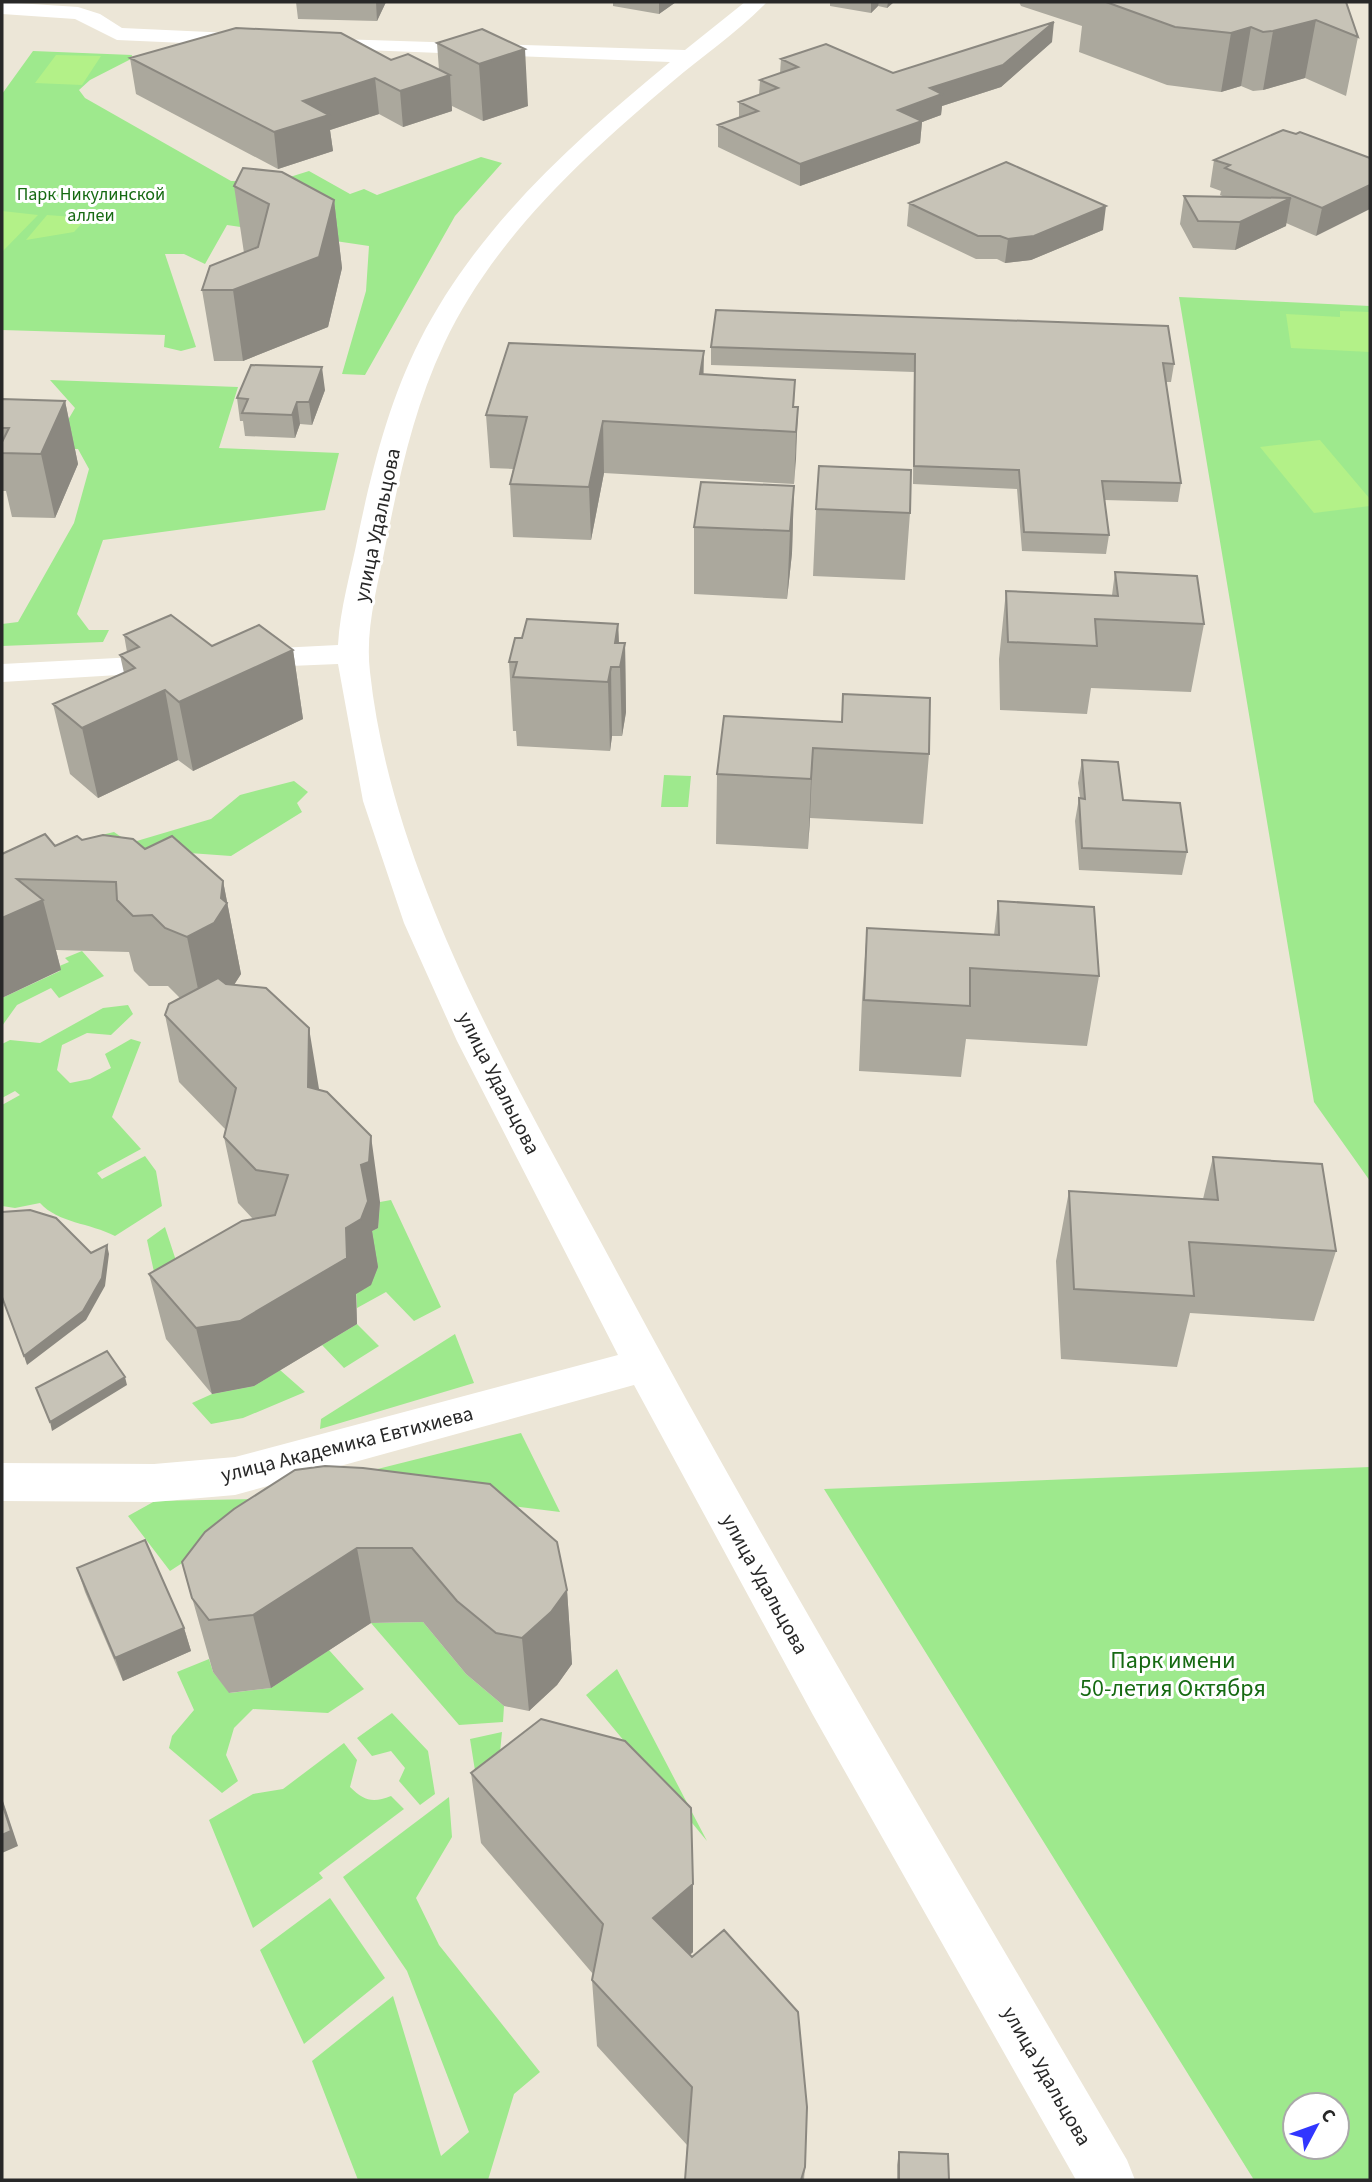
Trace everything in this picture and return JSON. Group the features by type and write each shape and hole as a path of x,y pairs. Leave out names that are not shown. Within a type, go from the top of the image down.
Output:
{"street":[{"name":"улица Удальцова","path":"757,2 559,173 496,242 454,301 415,378 398,428 377,510 352,653 383,818 428,938 503,1094 687,1446 1107,2180"},
{"path":"2,8 82,14 106,23 117,34 268,40"},
{"path":"294,42 692,57"},
{"path":"2,673 352,653"},
{"name":"улица Академика Евтихиева","path":"2,1482 154,1483 235,1476 644,1364"}],"green space":[{"name":"Парк Никулинской аллеи","path":"33,51 132,55 131,59 90,80 79,90 85,98 231,181 274,182 309,171 350,194 364,189 377,195 481,157 502,163 455,216 365,375 342,374 366,291 369,246 227,225 205,264 184,254 165,254 196,347 181,351 164,347 165,335 2,330 2,94"},
{"path":"56,55 101,56 82,85 35,83"},
{"path":"2,211 38,215 2,252"},
{"path":"47,215 87,218 74,232 26,240"},
{"path":"1179,297 1370,306 1370,1181 1314,1102"},
{"path":"1340,311 1370,312 1370,352 1291,348 1286,314 1340,317"},
{"path":"50,380 238,387 219,448 339,453 325,510 103,540 77,614 89,630 109,630 103,642 2,646 2,624 18,622 74,523 89,469 78,449 51,449 75,408"},
{"path":"1320,440 1370,499 1370,506 1314,513 1260,447"},
{"path":"664,775 691,776 688,807 661,807"},
{"path":"294,781 308,792 297,803 302,812 231,856 64,844 114,832 130,843 211,819 240,795"},
{"path":"82,951 104,976 59,998 51,988 17,1005 2,1026 2,998 60,971 57,967 69,962 65,958"},
{"path":"128,1005 133,1014 111,1035 87,1033 62,1045 57,1070 70,1083 90,1079 111,1068 105,1054 131,1039 141,1042 112,1117 141,1149 97,1173 102,1179 145,1156 156,1171 162,1206 115,1236 65,1219 47,1210 40,1203 15,1208 2,1206 2,1105 20,1095 15,1091 2,1098 2,1044 10,1040 40,1043 103,1008"},
{"path":"391,1200 441,1307 414,1321 386,1292 357,1308 353,1240 378,1228 380,1202"},
{"path":"165,1227 181,1276 158,1290 147,1240"},
{"path":"357,1324 379,1346 344,1368 322,1345"},
{"path":"455,1334 474,1383 320,1429 321,1419"},
{"path":"280,1370 305,1392 243,1418 211,1424 192,1403 212,1394 254,1386"},
{"path":"521,1433 560,1512 381,1490 262,1511 170,1571 128,1516 155,1501 258,1499"},
{"name":"Парк имени 50-летия Октября","path":"1370,1467 1370,2180 1254,2180 824,1489"},
{"path":"423,1622 466,1674 504,1706 503,1722 459,1725 371,1623"},
{"path":"329,1650 364,1689 328,1713 253,1709 234,1728 226,1755 238,1781 222,1793 169,1748 172,1736 194,1710 177,1672 209,1659 213,1672 230,1693 271,1688"},
{"path":"617,1669 707,1841 586,1695"},
{"path":"392,1713 428,1751 435,1794 420,1805 399,1781 405,1768 391,1751 372,1756 357,1738"},
{"path":"502,1732 498,1773 476,1777 470,1739"},
{"path":"344,1743 357,1760 350,1787 369,1799 379,1800 391,1796 404,1809 319,1873 323,1878 253,1928 209,1820 253,1794 283,1789"},
{"path":"449,1797 452,1837 416,1898 439,1945 540,2072 514,2094 488,2180 358,2180 312,2061 393,1996 441,2156 469,2132 407,1971 343,1877"},
{"path":"330,1898 385,1978 304,2044 260,1950"}],"building":[{"path":"1106,2 1346,2 1358,37 1316,20 1263,32 1251,27 1231,33 1175,27"},
{"path":"1054,22 1003,65 930,88 942,94 898,110 922,121 800,164 718,125 758,111 739,102 778,88 760,80 798,67 781,59 826,44 893,73"},
{"path":"236,28 341,33 391,60 408,54 450,75 400,91 375,78 303,101 329,115 274,132 130,58"},
{"path":"482,29 525,49 479,64 437,43"},
{"path":"1283,130 1296,134 1300,132 1370,158 1370,185 1322,208 1225,168 1230,165 1214,160"},
{"path":"1006,162 1106,206 1034,236 1008,239 1000,236 978,236 909,203"},
{"path":"243,168 282,172 334,200 319,257 233,290 202,290 210,266 258,247 269,204 234,186"},
{"path":"1184,196 1291,198 1240,222 1198,221"},
{"path":"716,310 1168,326 1174,364 1163,363 1181,483 1102,481 1109,535 1024,532 1019,470 914,466 915,354 711,347"},
{"path":"509,343 704,351 700,374 795,380 793,407 798,407 796,432 603,421 589,487 510,484 527,417 486,415"},
{"path":"251,365 322,367 309,402 297,402 292,415 242,413 248,399 237,398"},
{"path":"2,399 65,401 41,454 2,453 2,442 9,428 2,428"},
{"path":"819,466 911,470 910,513 816,509"},
{"path":"701,482 794,486 790,531 694,527"},
{"path":"1115,572 1197,576 1204,624 1095,619 1097,646 1008,642 1006,591 1118,596"},
{"path":"171,615 212,646 259,625 293,650 179,702 165,690 82,728 53,704 135,668 120,655 139,647 124,635"},
{"path":"527,619 618,624 615,643 625,643 620,667 611,667 608,682 513,677 517,662 509,662 515,638 522,638"},
{"path":"843,694 930,698 929,754 813,748 811,779 717,774 724,716 842,722"},
{"path":"1082,760 1118,762 1123,800 1180,803 1187,852 1082,848 1079,798 1085,799"},
{"path":"45,834 55,846 77,836 82,840 103,835 133,839 145,849 172,836 223,881 221,898 227,903 214,923 187,937 165,928 152,915 133,916 117,900 116,882 17,879 43,900 2,918 2,854"},
{"path":"998,901 1094,907 1099,976 970,968 970,1006 864,1000 867,928 999,935"},
{"path":"218,978 226,984 266,988 309,1028 308,1087 327,1092 371,1136 369,1162 361,1165 368,1201 361,1219 346,1228 347,1258 240,1321 196,1328 149,1274 242,1221 275,1215 288,1175 256,1170 224,1137 236,1088 165,1015 169,1004"},
{"path":"1213,1157 1322,1164 1336,1251 1189,1242 1194,1296 1074,1289 1069,1191 1218,1200"},
{"path":"30,1210 56,1218 91,1253 107,1245 102,1278 83,1311 24,1356 2,1297 2,1212"},
{"path":"107,1351 125,1377 50,1422 36,1388"},
{"path":"325,1466 363,1468 490,1484 557,1542 567,1590 551,1612 522,1638 496,1633 457,1601 412,1548 357,1548 253,1615 209,1620 192,1598 182,1562 205,1532 234,1509 295,1470"},
{"path":"145,1540 184,1628 115,1658 77,1568"},
{"path":"541,1719 625,1741 691,1808 693,1884 653,1918 692,1957 724,1930 798,2012 807,2107 805,2167 801,2180 685,2180 692,2087 592,1980 603,1924 471,1773"},
{"path":"2,1803 11,1831 2,1835"},
{"path":"899,2152 948,2154 949,2180 899,2180"}]}
